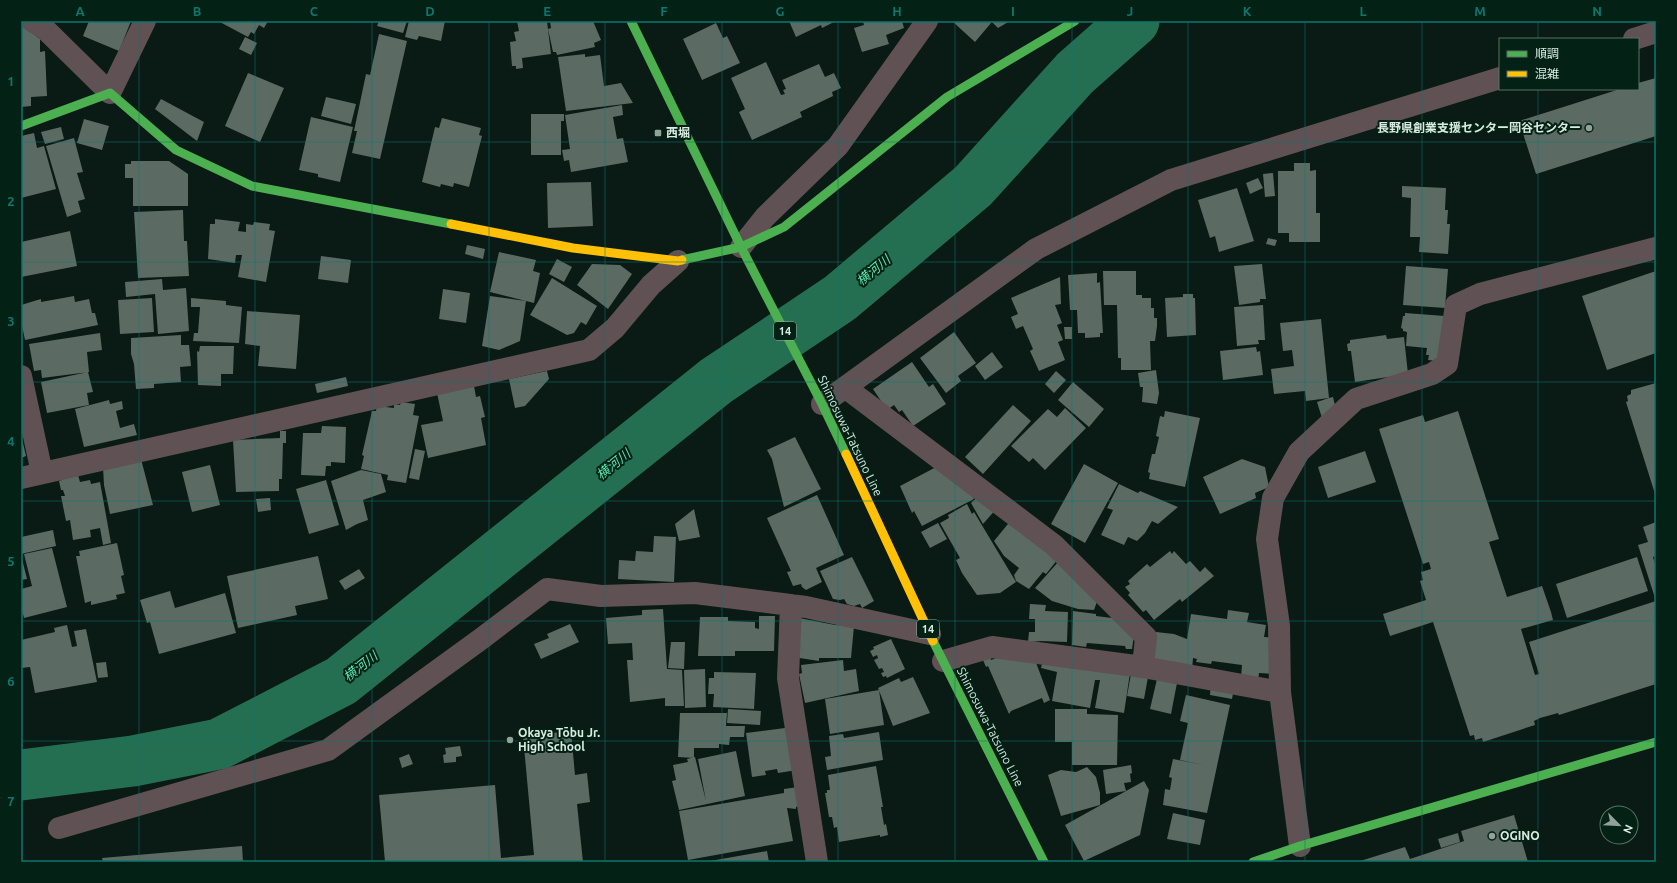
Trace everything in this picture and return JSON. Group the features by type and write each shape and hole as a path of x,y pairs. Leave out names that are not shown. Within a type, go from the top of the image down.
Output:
{"street":[{"path":"32,21 45,29 110,93 176,150 252,186 573,248 678,261 741,247 784,227 947,97 1075,21"},
{"path":"21,126 110,93 145,21"},
{"name":"Shimosuwa-Tatsuno Line","path":"631,21 741,247 754,268 819,399 943,661 1044,862"},
{"path":"741,247 765,217 838,146 927,21"},
{"path":"1637,38 1656,32"},
{"path":"819,399 846,388 1036,249 1171,180 1499,78"},
{"path":"1300,846 1280,692 1279,626 1267,539 1273,498 1298,452 1356,399 1432,374 1447,364 1456,305 1480,294 1656,248"},
{"path":"21,478 589,350 615,328 651,286 678,261"},
{"path":"21,376 42,473"},
{"path":"846,388 1054,545 1146,637 1143,667"},
{"path":"59,828 328,750 547,589 601,596 695,593 791,605 930,634"},
{"path":"791,605 788,678 817,862"},
{"path":"943,661 992,647 1143,667 1280,692"},
{"path":"1253,862 1300,846 1656,742"}],"building":[{"path":"89,21 131,21 119,51 83,36"},
{"path":"218,21 268,21 264,28 259,25 254,34 251,32 248,37"},
{"path":"379,21 407,21 403,33 377,26"},
{"path":"409,21 445,21 441,41 419,36 417,40 405,37"},
{"path":"517,21 547,21 551,54 522,58 523,68 516,69 516,66 512,66 510,42 516,41 514,32 519,31"},
{"path":"550,21 593,21 601,40 594,43 595,47 557,55 556,52 553,52 548,29 551,28"},
{"path":"789,21 836,21 822,28 821,25 796,37"},
{"path":"863,21 902,21 904,28 886,35 889,44 862,52 854,28 864,25"},
{"path":"952,21 989,21 991,23 975,42"},
{"path":"991,21 1010,21 998,28"},
{"path":"716,23 723,38 727,36 740,63 702,80 683,39"},
{"path":"21,25 40,39 40,52 45,51 47,96 31,97 31,106 21,107"},
{"path":"379,34 407,41 380,159 352,153 357,131 354,131 366,74 370,75"},
{"path":"245,37 257,43 251,55 239,49"},
{"path":"585,54 585,57 600,55 604,86 621,83 633,103 566,111 558,57"},
{"path":"766,62 781,95 785,94 783,90 786,89 782,80 819,64 825,77 834,73 841,88 832,92 833,96 800,112 802,117 752,140 739,112 745,109 731,78"},
{"path":"248,73 284,88 260,142 225,126"},
{"name":"長野県創業支援センター岡谷センター","path":"1656,78 1656,136 1536,174 1519,121 1617,90 1639,90 1639,83"},
{"path":"326,97 356,104 351,124 321,116"},
{"path":"161,99 204,122 197,141 155,109"},
{"path":"622,105 623,115 613,117 617,139 623,138 628,162 571,172 569,160 564,161 562,150 570,149 565,115"},
{"path":"531,114 564,114 564,121 561,121 561,155 531,155"},
{"path":"311,117 353,127 340,182 318,177 318,174 299,170"},
{"path":"442,118 481,128 479,135 482,136 469,187 454,183 453,187 441,184 440,187 422,182 435,127 439,128"},
{"path":"84,119 109,126 102,150 77,143"},
{"path":"61,127 64,139 45,144 41,132"},
{"path":"34,133 37,148 44,146 56,189 21,198 21,136"},
{"path":"74,138 83,172 77,173 85,199 78,201 81,212 67,217 46,146"},
{"path":"131,161 169,161 188,174 188,206 133,206 133,178 125,178 125,164 131,164"},
{"path":"1294,163 1310,163 1310,171 1316,170 1316,213 1320,213 1320,242 1289,242 1289,233 1278,233 1278,171 1294,171"},
{"path":"1273,173 1275,196 1265,197 1263,174"},
{"path":"1258,178 1263,188 1250,194 1246,183"},
{"path":"591,182 593,226 548,228 547,183"},
{"path":"1402,186 1446,188 1445,210 1448,210 1447,224 1450,224 1448,254 1419,252 1420,237 1410,237 1411,198 1402,197"},
{"path":"1237,188 1254,241 1219,252 1215,236 1210,238 1198,200"},
{"path":"183,210 184,241 187,241 189,276 138,278 134,212"},
{"path":"215,219 240,222 238,231 246,232 246,224 253,225 254,222 270,224 269,230 275,231 266,282 238,277 242,255 236,255 235,263 208,259 210,224 215,224"},
{"path":"70,231 77,266 21,277 21,242"},
{"path":"1268,238 1277,240 1275,246 1266,244"},
{"path":"467,245 485,249 483,259 465,254"},
{"path":"499,252 536,260 533,271 540,273 534,303 490,292"},
{"path":"321,256 351,260 348,283 318,279"},
{"path":"557,259 572,267 564,282 549,274"},
{"path":"592,264 620,265 632,274 608,309 577,285"},
{"path":"1262,264 1266,299 1260,299 1260,302 1239,305 1234,266"},
{"path":"1406,266 1448,269 1445,308 1403,305"},
{"path":"1103,271 1136,271 1136,295 1142,295 1142,298 1151,298 1151,308 1154,308 1154,318 1157,318 1157,326 1155,341 1150,341 1151,370 1121,370 1121,358 1118,358 1117,305 1104,305"},
{"path":"1656,271 1656,353 1607,370 1582,296"},
{"path":"1097,273 1097,283 1100,282 1103,333 1100,333 1100,337 1085,338 1085,333 1078,333 1077,310 1070,310 1068,275"},
{"path":"1060,277 1061,304 1055,305 1062,323 1057,325 1063,340 1058,342 1065,360 1039,371 1030,351 1033,349 1023,326 1016,329 1011,317 1018,314 1011,298"},
{"path":"552,278 597,306 586,325 581,322 574,333 567,335 530,315"},
{"path":"162,279 163,290 186,288 189,331 158,334 155,294 126,297 125,282"},
{"path":"443,289 470,293 466,323 439,319"},
{"path":"1183,294 1193,294 1193,298 1195,298 1196,335 1167,337 1165,298 1183,297"},
{"path":"74,296 75,302 89,299 92,313 95,313 98,325 25,340 21,321 21,305 41,299 41,302"},
{"path":"490,296 526,301 520,341 499,350 482,346"},
{"path":"152,298 154,332 120,334 118,300"},
{"path":"191,298 226,301 226,305 242,307 239,343 193,341 194,333 198,333 200,307 191,307"},
{"path":"1263,305 1265,340 1258,340 1259,344 1237,346 1234,307"},
{"path":"247,311 300,315 296,369 258,366 260,346 245,344"},
{"path":"1405,313 1445,316 1438,361 1428,360 1429,355 1426,355 1427,348 1406,346 1407,332 1403,331 1401,328"},
{"path":"1321,319 1329,398 1306,401 1305,391 1274,394 1271,369 1294,366 1292,350 1283,351 1280,323"},
{"path":"1064,327 1072,327 1072,339 1065,339"},
{"path":"954,332 976,363 958,376 961,381 946,393 920,358"},
{"path":"100,333 102,350 87,352 89,372 42,378 41,370 34,371 29,344"},
{"path":"181,335 181,345 189,345 191,366 180,367 181,382 154,384 154,388 136,389 134,364 131,354 131,338"},
{"path":"1386,335 1387,339 1404,337 1408,374 1355,382 1351,351 1348,351 1347,344 1350,343 1350,340"},
{"path":"200,346 234,346 233,374 221,374 221,386 198,385 197,351 199,352"},
{"path":"1256,347 1257,352 1260,351 1263,375 1223,380 1220,351"},
{"path":"992,352 1003,367 985,380 975,366"},
{"path":"912,362 929,387 933,384 946,404 913,426 902,410 899,412 894,405 887,410 873,389"},
{"path":"1156,370 1159,393 1157,404 1142,402 1143,387 1140,387 1138,373"},
{"path":"547,371 549,379 525,406 515,408 509,379"},
{"path":"1056,371 1066,380 1054,393 1045,384"},
{"path":"88,372 93,392 87,393 89,405 47,413 41,382"},
{"path":"346,377 348,386 317,393 315,384"},
{"path":"1073,382 1104,409 1089,427 1058,400"},
{"path":"1656,383 1656,497 1626,402 1628,401 1627,396 1631,394 1631,390"},
{"path":"474,386 476,397 480,396 485,417 481,418 486,445 428,458 421,425 443,421 437,393"},
{"path":"1333,397 1337,414 1322,418 1317,402"},
{"path":"109,400 110,404 122,401 123,409 116,411 120,428 134,424 137,435 84,447 75,409"},
{"path":"401,402 415,404 413,415 419,416 406,483 387,480 388,475 361,469 364,456 362,455 372,411 376,411 377,406 394,408 394,404 400,405"},
{"path":"1013,405 1031,421 983,474 965,457"},
{"path":"1065,408 1086,428 1045,470 1033,458 1029,462 1011,446 1048,409 1057,417"},
{"path":"1165,411 1200,418 1185,487 1149,479 1150,473 1148,472 1152,454 1155,454 1159,437 1156,436 1160,416 1164,417"},
{"path":"1458,411 1499,539 1489,542 1507,597 1542,586 1551,612 1553,620 1521,629 1535,675 1539,674 1529,642 1656,601 1656,684 1559,715 1558,713 1540,718 1534,721 1535,725 1483,742 1482,738 1475,740 1474,735 1470,736 1433,622 1390,636 1383,614 1426,600 1420,581 1423,580 1421,572 1431,569 1429,562 1423,564 1379,429 1423,415 1425,422"},
{"path":"322,426 346,427 345,463 331,462 331,466 326,466 325,476 301,475 303,433 321,433"},
{"path":"280,431 286,431 286,443 283,443 282,479 279,479 279,491 236,492 233,440 280,438"},
{"path":"21,435 26,456 21,458"},
{"path":"795,437 821,489 784,507 772,459 767,450"},
{"path":"415,449 425,451 419,480 409,478"},
{"path":"1365,451 1376,482 1328,498 1318,467"},
{"path":"141,459 153,505 110,514 104,485 103,467"},
{"path":"1242,459 1265,467 1269,487 1255,493 1256,498 1220,514 1203,477"},
{"path":"1084,464 1118,483 1085,543 1051,524"},
{"path":"210,465 220,505 192,512 182,472"},
{"path":"940,465 962,479 974,499 922,526 914,511 912,513 900,486"},
{"path":"361,470 381,474 386,492 363,500 368,520 346,530 331,481"},
{"path":"78,475 80,482 90,480 91,484 100,482 111,543 103,545 100,528 90,530 91,537 73,540 70,520 66,521 61,496 65,496 63,490 61,490 59,481 62,480 62,478"},
{"path":"326,480 339,525 309,534 296,489"},
{"path":"1119,484 1138,493 1140,491 1178,507 1158,524 1152,521 1145,533 1137,541 1128,537 1124,545 1101,535 1113,510 1107,508"},
{"path":"981,494 997,508 983,524 971,503"},
{"path":"817,495 844,555 816,568 822,582 806,590 801,584 793,586 787,572 791,571 767,518"},
{"path":"270,498 271,510 258,512 256,499"},
{"path":"967,504 972,514 974,512 1016,582 1000,593 977,595 962,573 956,560 960,558 940,523 949,518 948,515"},
{"path":"694,509 700,537 679,541 675,524"},
{"path":"1012,519 1058,559 1046,574 1043,572 1029,589 1016,581 1014,575 1019,568 1004,556 994,541"},
{"path":"1656,522 1656,556 1653,557 1656,568 1656,601 1638,545 1648,542 1643,527"},
{"path":"938,523 947,539 930,548 921,532"},
{"path":"53,530 56,546 21,554 21,537"},
{"path":"654,536 676,537 674,582 618,579 619,560 635,561 636,551 653,552"},
{"path":"117,543 124,575 121,576 125,593 116,595 117,599 91,605 91,601 85,603 76,556 80,556 79,551"},
{"path":"52,548 67,607 24,618 21,607 21,589 32,586 24,554"},
{"path":"1170,551 1172,554 1174,551 1186,564 1190,561 1200,572 1205,567 1214,576 1182,602 1180,599 1154,620 1146,610 1143,612 1128,595 1130,593 1125,587 1130,584 1128,581 1147,564 1150,567"},
{"path":"21,555 27,579 21,580"},
{"path":"318,556 328,599 295,606 297,615 238,628 227,576"},
{"path":"852,557 874,601 862,608 860,604 854,606 847,604 844,599 833,599 820,571"},
{"path":"1637,557 1648,591 1567,618 1556,584"},
{"path":"1059,561 1099,596 1094,610 1078,609 1052,601 1035,588"},
{"path":"359,569 365,578 345,590 339,581"},
{"path":"170,591 175,608 225,593 236,633 159,654 150,622 147,623 140,600"},
{"path":"1030,604 1046,605 1045,611 1068,612 1067,642 1028,642 1029,632 1035,632 1035,619 1029,619"},
{"path":"663,609 667,669 682,670 684,706 665,706 665,698 630,702 627,660 633,660 632,643 608,644 606,618 642,615 642,610"},
{"path":"1228,610 1249,613 1247,622 1266,625 1264,637 1279,638 1277,674 1259,673 1258,681 1241,678 1242,665 1212,661 1211,664 1196,662 1197,659 1193,658 1192,670 1152,664 1156,632 1174,634 1187,639 1191,614 1227,619"},
{"path":"1073,611 1112,618 1134,635 1132,649 1126,649 1125,646 1087,643 1086,647 1072,645"},
{"path":"759,616 775,616 774,651 735,651 735,656 698,656 700,617 728,617 728,621 755,622 755,628 759,629"},
{"path":"799,618 835,625 854,626 851,658 819,658 819,661 793,657"},
{"path":"570,624 579,642 541,659 534,644 549,638 547,634"},
{"path":"67,625 72,647 77,646 74,631 86,629 97,682 35,693 30,667 21,668 21,640 55,632 54,628"},
{"path":"891,639 905,669 887,678 886,676 883,677 881,673 884,672 882,668 879,669 874,660 878,658 877,655 873,657 870,651 874,649 873,647"},
{"path":"671,642 685,642 684,669 668,668"},
{"path":"1032,652 1050,700 1044,703 1042,698 1011,711 1009,714 988,666 986,667 983,660 990,657 991,660 1010,653"},
{"path":"1045,652 1130,673 1124,713 1095,708 1100,680 1095,680 1090,708 1052,701 1057,672 1041,668"},
{"path":"843,660 844,671 856,669 859,691 805,703 799,674 802,673 801,665"},
{"path":"106,662 108,677 98,678 96,663"},
{"path":"705,669 706,707 685,708 684,670"},
{"path":"714,672 756,673 754,709 713,707 714,694 708,694 709,678 714,678"},
{"path":"1131,674 1148,677 1144,699 1127,696"},
{"path":"913,677 930,713 893,726 878,688 899,678 901,682"},
{"path":"1157,679 1177,683 1171,714 1150,709"},
{"path":"1211,684 1234,688 1232,699 1210,695"},
{"path":"879,690 884,725 830,734 825,699"},
{"path":"1186,695 1230,705 1207,813 1163,805 1165,789 1170,790 1172,778 1169,777 1173,759 1204,765 1180,760 1188,723 1180,721"},
{"path":"728,709 761,711 760,725 727,723"},
{"path":"1055,709 1087,709 1087,714 1118,715 1117,765 1072,765 1072,742 1055,742"},
{"path":"680,713 727,713 726,726 745,726 744,737 730,737 729,745 719,744 719,748 694,748 694,758 678,757"},
{"path":"785,728 791,756 797,770 778,773 777,769 765,771 766,775 752,777 746,733"},
{"path":"571,731 575,775 587,773 590,802 577,804 583,862 385,862 379,795 495,785 501,858 534,855 523,736"},
{"path":"879,732 883,760 827,770 825,757 831,756 829,736 843,734 844,738"},
{"path":"460,746 462,756 456,757 456,762 444,763 443,755 446,754 445,748"},
{"path":"736,751 745,796 679,810 672,781 676,780 673,765 688,762 687,759 695,757 706,801 698,759"},
{"path":"409,754 413,764 402,768 399,758"},
{"path":"1131,765 1131,782 1124,783 1126,791 1106,794 1103,770"},
{"path":"876,766 883,807 881,807 884,825 886,824 888,835 839,842 837,827 834,828 832,817 829,817 825,793 827,793 827,790 830,790 828,775"},
{"path":"1087,767 1096,777 1100,793 1100,805 1061,816 1048,775 1061,770 1076,772"},
{"path":"1144,781 1149,790 1140,835 1084,861 1065,825"},
{"path":"798,787 802,804 796,807 796,809 787,808 793,841 688,860 679,811 784,793 784,789"},
{"path":"1173,813 1205,820 1200,845 1167,839"},
{"name":"OGINO","path":"1514,815 1528,862 1357,862 1405,847 1410,859 1464,841 1461,831"},
{"path":"1458,833 1460,842 1441,848 1438,839"},
{"path":"242,846 243,862 103,862 102,858"},
{"path":"767,851 769,862 710,862 710,861"}],"waterway":[{"name":"横河川","path":"21,775 133,761 219,744 341,681 716,381 840,298 973,186 1075,73 1134,21"}],"traffic: fast":[{"path":"631,21 741,247 822,404 846,454"},
{"path":"682,260 741,247 784,227 947,97 1075,21"},
{"path":"21,126 110,93 176,150 252,186 451,224"},
{"path":"933,641 1044,862"},
{"path":"1253,862 1300,846 1656,742"}],"traffic: slow":[{"path":"451,224 573,248 678,261 682,260"},
{"path":"846,454 933,641"}],"place":[{"name":"長野県創業支援センター岡谷センター","path":"1589,128"},
{"name":"西堀","path":"658,133"},
{"name":"Okaya Tōbu Jr. High School","path":"510,740"},
{"name":"OGINO","path":"1492,836"}]}
